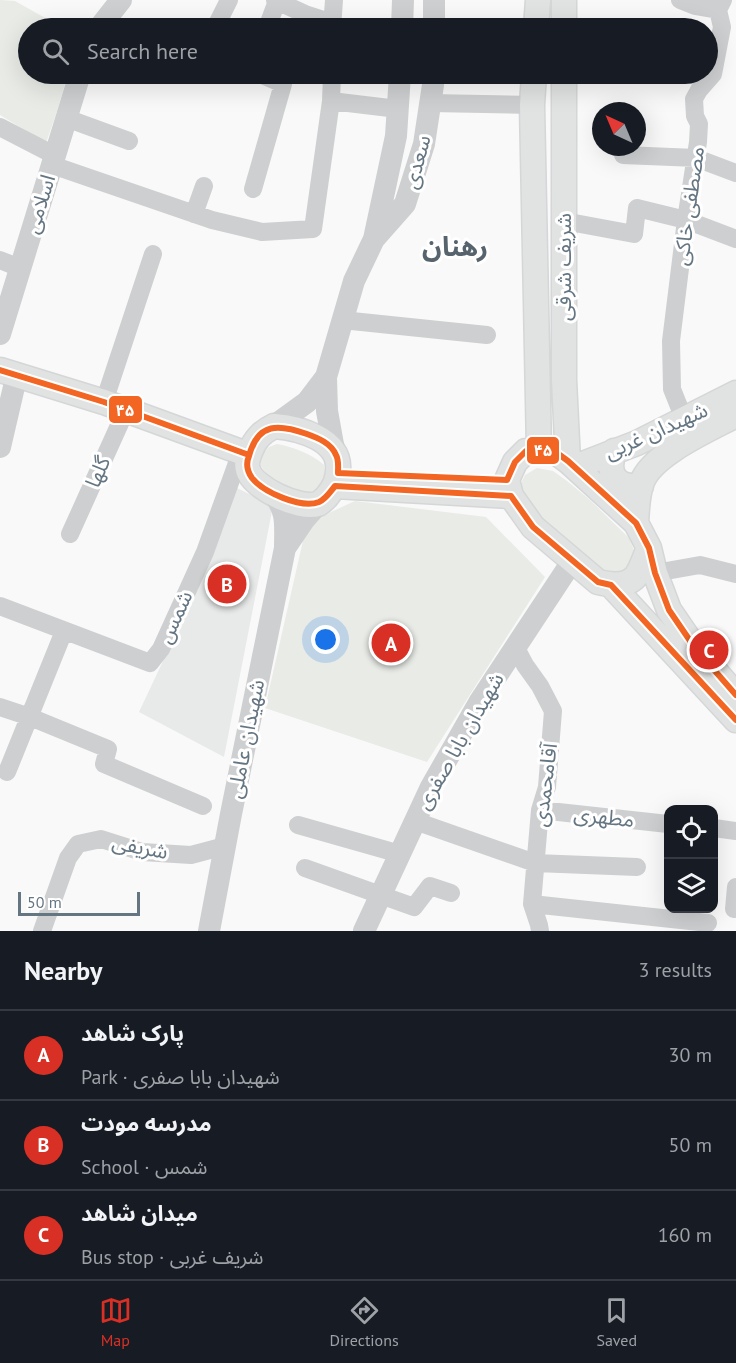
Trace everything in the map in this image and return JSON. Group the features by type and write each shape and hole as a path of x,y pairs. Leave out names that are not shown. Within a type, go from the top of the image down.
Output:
{"main road":[{"path":"537,18 538,0"},
{"path":"564,0 564,18"},
{"name":"شریف شرقی","path":"533,84 538,450"},
{"name":"شریف شرقی","path":"564,84 564,380 571,464"},
{"path":"8,372 115,406 245,453"},
{"name":"شهیدان غربی","path":"571,464 636,444 736,393"},
{"name":"شهیدان غربی","path":"636,523 642,480 657,460 736,415"},
{"path":"274,426 288,427 325,442 336,469 327,497 318,504 291,501 261,487 252,478 247,468 245,453 263,432 274,426"},
{"path":"649,548 635,577 620,584 611,585 598,582 533,526 509,488 515,462 526,452 553,450 636,523 649,548 655,573 671,612 695,648 736,695"},
{"path":"614,451 610,462 612,474 619,482 629,487 641,486"},
{"path":"336,469 509,488"},
{"path":"611,585 736,720"},
{"path":"652,628 653,618 660,613 671,612"}],"street":[{"path":"107,18 121,0"},
{"path":"220,18 228,0"},
{"path":"270,18 276,0 314,18"},
{"path":"333,18 334,0"},
{"path":"402,18 403,0"},
{"path":"434,0 434,18"},
{"path":"680,0 725,17"},
{"name":"مصطفی خاکی","path":"718,50 725,17"},
{"name":"اسلامی","path":"0,334 10,264 53,160 77,84"},
{"path":"253,189 283,84"},
{"path":"0,127 53,160 212,220 262,232 313,229 332,84"},
{"name":"سعدی","path":"326,377 354,281 374,239 396,136 399,84"},
{"name":"سعدی","path":"374,239 405,204 424,144 432,84"},
{"name":"مصطفی خاکی","path":"684,419 672,388 671,341 696,158 699,124 695,116 694,99 704,84"},
{"path":"331,101 398,109 430,103 532,105"},
{"path":"66,118 129,141"},
{"path":"646,156 696,158 736,173"},
{"path":"194,214 204,186"},
{"path":"564,221 634,234 637,208 686,220 736,239"},
{"name":"گلها","path":"70,534 115,406 153,254"},
{"path":"342,320 487,335"},
{"path":"0,447 8,372"},
{"path":"274,426 307,402 326,377"},
{"path":"326,377 327,411 336,469"},
{"name":"شمس","path":"0,606 150,663 161,649 205,552 245,453"},
{"name":"شهیدان عاملی","path":"209,931 285,548 285,517 281,504 273,493"},
{"name":"شهیدان عاملی","path":"285,548 318,504"},
{"name":"شهیدان بابا صفری","path":"368,930 381,895 431,787 480,701 573,560"},
{"path":"655,573 700,566 736,574"},
{"path":"7,772 64,631"},
{"name":"آقامحمدی","path":"516,648 553,711 547,787 540,810 532,904 540,931"},
{"path":"0,707 108,749 104,764 203,806"},
{"name":"مطهری","path":"540,810 664,823"},
{"path":"415,821 536,863 637,867"},
{"path":"298,825 400,854"},
{"path":"718,829 736,831"},
{"name":"شریفی","path":"42,931 68,858 78,844 101,839 142,852 191,855 225,846"},
{"path":"305,868 414,907 430,886 451,893"},
{"path":"734,909 736,886"},
{"path":"532,904 708,923"}],"shaded area":[{"path":"0,0 15,1 45,18 18,18 18,84 65,84 46,143 0,115"},
{"path":"277,444 302,452 324,465 325,476 322,487 312,493 301,493 268,476 261,466 261,455 269,447"},
{"path":"537,468 553,471 567,481 629,538 635,553 628,571 604,576 534,515 519,487 525,475"},
{"path":"237,488 273,506 224,757 139,712"},
{"path":"355,501 486,517 545,577 427,762 265,708 307,523"}],"transit line":[{"name":"۴۵","path":"0,370 104,402 249,455"},
{"name":"۴۵","path":"736,695 695,648 669,610 655,573 649,548 636,523 553,450 526,451 515,462 507,480 338,473 337,457 328,444 287,428 271,428 264,431 253,445 247,464 252,478 273,494 302,503 311,504 321,501 335,486 511,496 533,527 598,582 611,585 736,720"}],"place":[{"name":"مدرسه مودت","path":"227,584"},
{"name":"پارک شاهد","path":"391,643"},
{"name":"میدان شاهد","path":"709,650"}],"district":[{"name":"رهنان","path":"455,247"}]}
